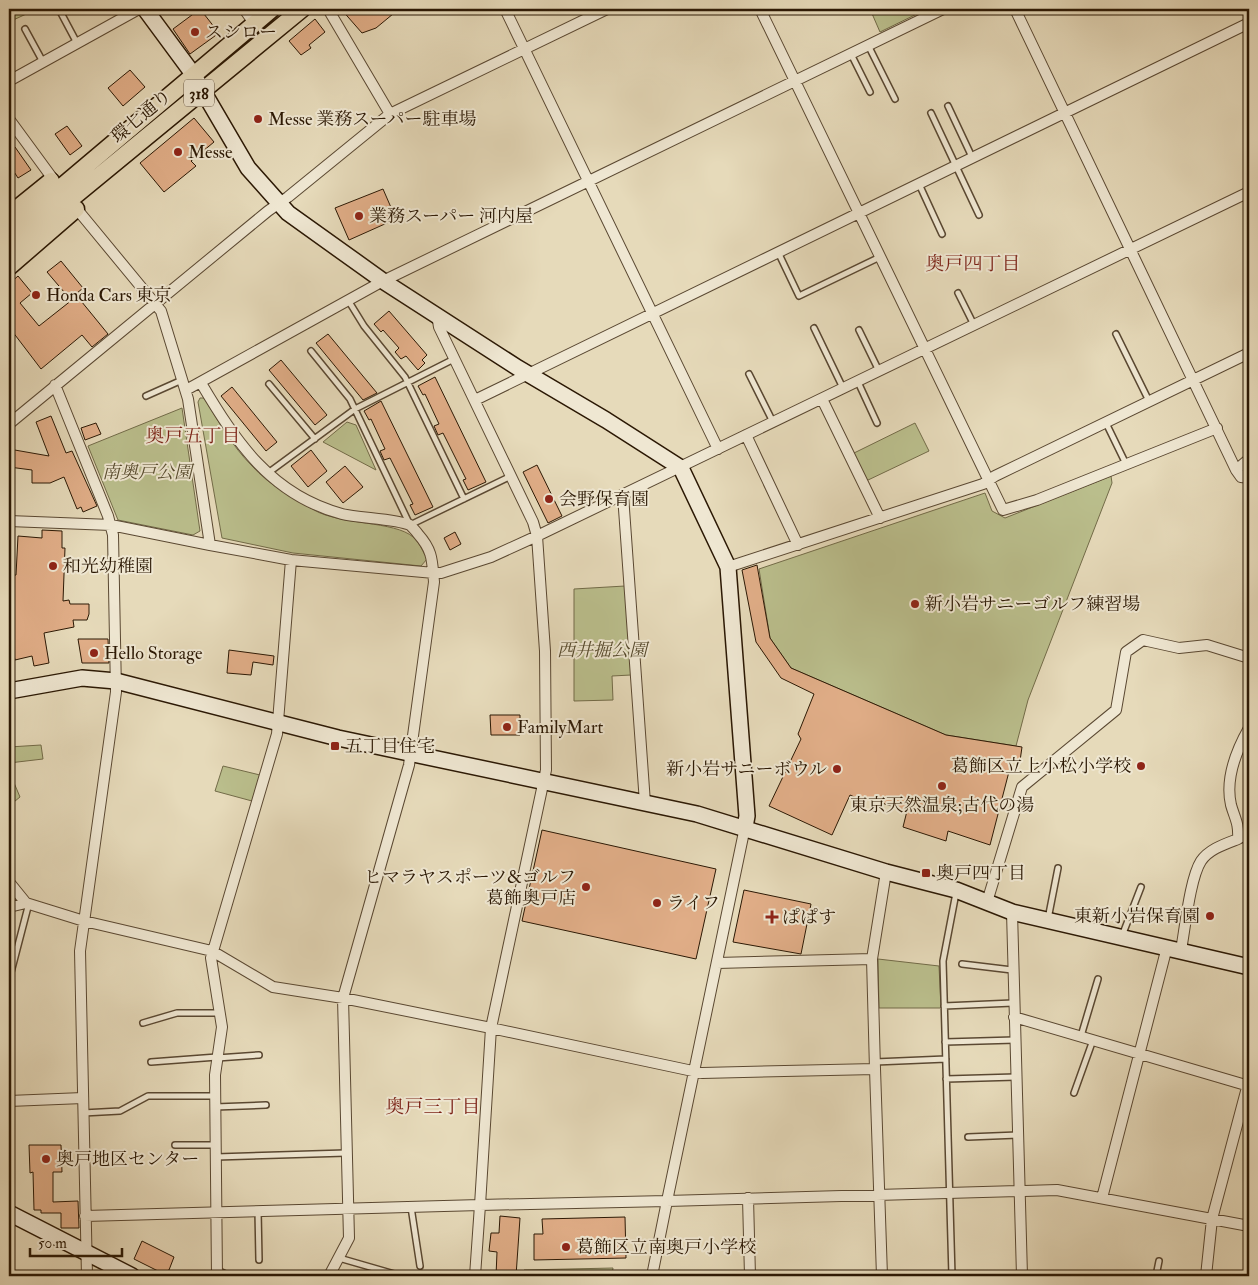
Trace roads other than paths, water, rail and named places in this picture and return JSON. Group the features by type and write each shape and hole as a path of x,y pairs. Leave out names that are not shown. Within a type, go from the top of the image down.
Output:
{"main road":[{"name":"環七通り","path":"13,228 84,165 272,9"},
{"name":"環七通り","path":"13,228 98,179 302,9"},
{"name":"環七通り","path":"9,250 13,228 53,179 84,165"},
{"name":"環七通り","path":"9,267 76,208 98,179"}],"street":[{"path":"9,81 139,9"},
{"path":"145,9 193,74 237,152 278,204 301,224 383,280 518,368 530,373 681,468 728,567 747,816 652,1276"},
{"path":"244,9 254,23"},
{"path":"328,9 390,114"},
{"path":"505,9 718,449"},
{"path":"9,424 155,303 390,114 607,9"},
{"path":"760,9 990,479 1003,510 1037,500 1216,428"},
{"path":"185,385 201,383 383,280 943,9"},
{"path":"1015,9 1236,470 1241,477 1249,478"},
{"path":"475,400 1249,23"},
{"path":"9,120 53,179"},
{"path":"9,521 111,525 291,560 441,573 491,557 537,536 1249,192"},
{"path":"76,208 160,311 185,385 210,545"},
{"path":"437,315 439,327 533,522 537,536 546,651 544,782 491,1028 475,1276"},
{"path":"728,567 983,484 1249,353"},
{"path":"201,383 240,445 268,473 318,506 349,516 410,526 429,546 433,558 434,582 410,754 343,998 349,1238 329,1276"},
{"path":"55,385 111,525 113,535 116,681 80,951 86,1276"},
{"path":"822,399 880,518"},
{"path":"746,435 798,545"},
{"path":"1236,470 1249,459"},
{"path":"623,495 645,803"},
{"path":"217,1273 214,1096 222,1028 211,958 279,723 291,560"},
{"path":"987,902 1022,786 1116,710 1126,652 1142,640 1179,648 1207,645 1249,658"},
{"path":"9,691 82,678 116,681 410,754 645,803 745,827 886,872 956,890 1012,912 1174,948 1249,968"},
{"path":"1102,1198 1139,1054 1174,948 1195,875 1201,861 1214,849 1238,839 1238,824 1231,806 1228,786 1249,728"},
{"path":"882,1276 872,959 886,872"},
{"path":"9,882 27,903"},
{"path":"9,907 27,903 84,921 212,951 273,987 343,998 693,1072 875,1065"},
{"path":"1012,912 1012,970 1022,1276"},
{"path":"717,963 872,959"},
{"path":"1014,1017 1249,1084 1212,1219 1206,1276"},
{"path":"9,1101 82,1098"},
{"path":"85,1216 1057,1190 1249,1226"},
{"path":"748,1198 750,1276"},
{"path":"9,1214 132,1276"}],"lane":[{"path":"61,13 77,42"},
{"path":"25,29 43,62"},
{"path":"868,46 895,99"},
{"path":"851,54 870,92"},
{"path":"948,106 972,157"},
{"path":"930,113 979,215"},
{"path":"918,183 942,234"},
{"path":"778,252 800,296 880,257"},
{"path":"958,293 974,325"},
{"path":"348,300 364,326 402,371 464,499"},
{"path":"814,328 844,388"},
{"path":"859,330 879,371"},
{"path":"1116,334 1149,401"},
{"path":"311,351 350,399 410,526 512,476"},
{"path":"268,473 355,409 455,359"},
{"path":"749,374 773,422"},
{"path":"858,382 877,423"},
{"path":"269,384 315,439"},
{"path":"146,396 185,385"},
{"path":"1106,422 1126,464"},
{"path":"1238,839 1249,840"},
{"path":"1048,920 1058,868"},
{"path":"1122,936 1141,887"},
{"path":"952,1276 943,961 956,890"},
{"path":"9,980 27,903"},
{"path":"962,964 1012,970"},
{"path":"1081,1037 1098,979"},
{"path":"944,1006 1013,1003"},
{"path":"143,1023 177,1013 219,1013"},
{"path":"945,1042 1015,1040"},
{"path":"1074,1093 1093,1040"},
{"path":"152,1062 259,1055"},
{"path":"875,1065 946,1059"},
{"path":"946,1079 1016,1076"},
{"path":"83,1114 120,1111 148,1096 214,1096"},
{"path":"215,1107 264,1105 263,1112"},
{"path":"968,1137 1018,1135"},
{"path":"176,1145 216,1145"},
{"path":"216,1157 346,1152"},
{"path":"411,1207 420,1266"},
{"path":"258,1211 259,1260"},
{"path":"338,1258 398,1275"},
{"path":"1156,1276 1159,1261"},
{"path":"217,1273 230,1276"}],"place":[{"name":"スシロー","path":"195,32"},
{"name":"Messe 業務スーパー駐車場","path":"258,119"},
{"name":"Messe","path":"178,152"},
{"name":"業務スーパー 河内屋","path":"359,216"},
{"name":"Honda Cars 東京","path":"36,295"},
{"name":"会野保育園","path":"549,499"},
{"name":"和光幼稚園","path":"53,566"},
{"name":"新小岩サニーゴルフ練習場","path":"915,604"},
{"name":"Hello Storage","path":"94,653"},
{"name":"FamilyMart","path":"507,727"},
{"name":"五丁目住宅","path":"335,746"},
{"name":"葛飾区立上小松小学校","path":"1141,766"},
{"name":"新小岩サニーボウル","path":"837,769"},
{"name":"東京天然温泉;古代の湯","path":"942,786"},
{"name":"奥戸四丁目","path":"926,873"},
{"name":"ヒマラヤスポーツ&ゴルフ 葛飾奥戸店","path":"586,887"},
{"name":"ライフ","path":"657,903"},
{"name":"東新小岩保育園","path":"1210,916"},
{"name":"ぱぱす","path":"772,917"},
{"name":"奥戸地区センター","path":"46,1159"},
{"name":"葛飾区立南奥戸小学校","path":"566,1247"}],"district":[{"name":"奥戸四丁目","path":"973,263"},
{"name":"奥戸五丁目","path":"193,435"},
{"name":"奥戸三丁目","path":"433,1106"}],"park label":[{"name":"南奥戸公園","path":"147,472"},
{"name":"西井掘公園","path":"602,650"}]}
